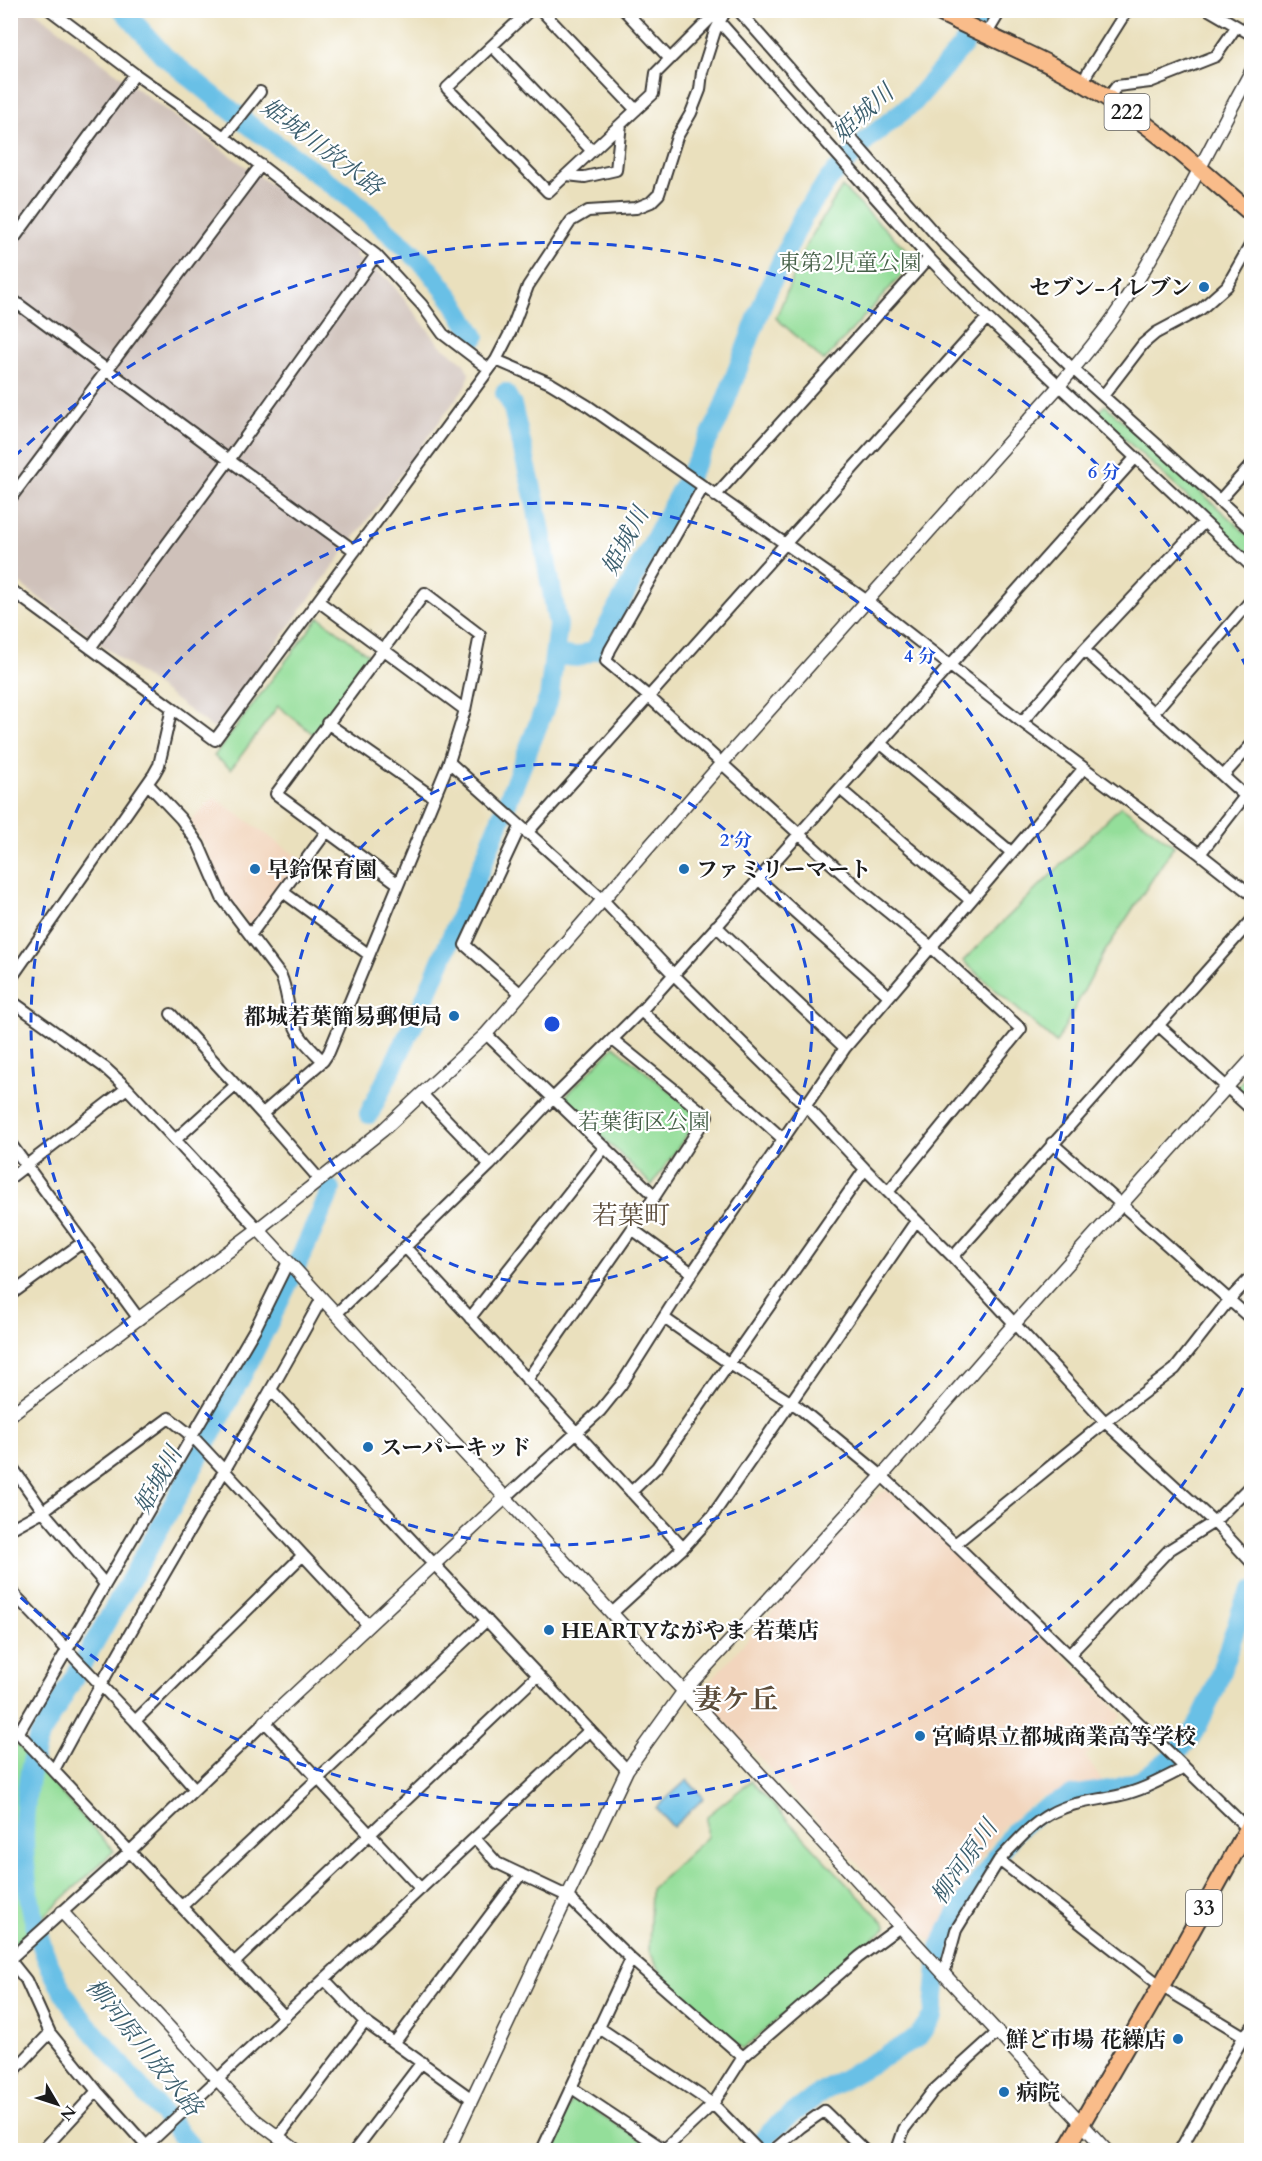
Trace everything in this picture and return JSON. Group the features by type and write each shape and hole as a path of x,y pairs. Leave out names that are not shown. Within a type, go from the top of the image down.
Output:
{"main road":[{"name":"222","path":"935,10 1083,83 1108,98 1142,123 1251,214"},
{"name":"33","path":"1066,2151 1250,1828"}],"street":[{"path":"530,10 447,88 548,192 652,94 656,73 714,16 726,10"},
{"path":"541,10 636,110"},
{"path":"624,10 670,59"},
{"path":"738,10 943,243 1072,369 1251,530"},
{"path":"986,35 1001,10"},
{"path":"1083,83 1127,10"},
{"path":"1209,10 1251,36"},
{"path":"55,12 135,74 261,165 376,255 422,304 443,334 492,365 550,382 566,392 866,600 1022,722 1200,854 1251,896"},
{"path":"714,16 929,258 987,318 1251,567"},
{"path":"10,589 215,740 492,365 512,331 528,286 571,221 588,211 636,208 651,202 659,194 676,137 691,113 700,90 702,72 715,31 714,16"},
{"path":"1108,98 1117,86 1150,82 1216,56 1236,27"},
{"path":"492,46 592,151"},
{"path":"10,1415 258,1229 383,1130 486,1034 602,898 1059,386 1113,318 1142,272 1198,169 1248,88 1251,70"},
{"path":"10,243 135,74"},
{"path":"224,137 260,92"},
{"path":"567,175 585,177 616,170 621,124"},
{"path":"10,499 261,165"},
{"path":"1104,396 1143,344 1156,333 1201,309 1227,286 1251,242"},
{"path":"90,648 376,255"},
{"path":"716,496 929,258"},
{"path":"10,298 355,551"},
{"path":"521,994 465,945 523,830 648,696 987,318"},
{"path":"336,1314 490,1165 553,1098 641,1011 1135,458"},
{"path":"1219,501 1251,464"},
{"path":"698,484 606,661 648,696 856,886 930,946 1021,1029 888,1192"},
{"path":"1022,722 1084,650 1204,522"},
{"path":"262,1114 323,1061 449,762 465,710 480,634 425,593 276,794 398,882"},
{"path":"1154,712 1251,600"},
{"path":"318,601 465,710"},
{"path":"1084,650 1245,796 1200,854"},
{"path":"10,980 148,784 159,765 172,708"},
{"path":"327,723 433,797"},
{"path":"880,742 1011,852"},
{"path":"1223,776 1251,744"},
{"path":"449,762 489,800 602,898 674,975 953,1257 1105,1422 1214,1522 1251,1563"},
{"path":"590,1730 148,2147 97,2091 50,2033 26,1980 10,1960 129,1852 368,1625 600,1411 621,1385 692,1273 845,1048 1084,768"},
{"path":"148,784 181,819 199,845 222,898 281,976 292,1019 298,1032 305,1043 323,1061"},
{"path":"840,789 970,900"},
{"path":"251,934 327,831"},
{"path":"758,879 888,995"},
{"path":"283,892 368,954"},
{"path":"953,1257 1251,920"},
{"path":"716,927 845,1048"},
{"path":"10,1000 104,1067 127,1088 1106,2151"},
{"path":"641,1011 783,1138"},
{"path":"171,1014 320,1180"},
{"path":"1158,1025 1251,1110"},
{"path":"486,1034 655,1196"},
{"path":"527,1380 655,1196 707,1116 613,1040"},
{"path":"448,2151 627,1770 683,1692 882,1476 1251,1059"},
{"path":"175,1140 236,1085"},
{"path":"10,1178 127,1088"},
{"path":"422,1094 490,1165"},
{"path":"10,1143 139,1319"},
{"path":"1052,1143 1251,1320"},
{"path":"470,1318 604,1147"},
{"path":"631,1492 657,1467 865,1169"},
{"path":"612,1613 683,1548 713,1515 916,1221"},
{"path":"632,1229 692,1273"},
{"path":"10,1295 82,1242"},
{"path":"405,1247 683,1548"},
{"path":"285,2017 17,1731 193,1437 291,1266"},
{"path":"955,1544 1105,1422 1175,1369 1229,1300 1251,1276"},
{"path":"50,1765 272,1391 321,1297"},
{"path":"664,1318 730,1364 792,1403 882,1476 1250,1828"},
{"path":"272,1391 627,1770"},
{"path":"10,1529 43,1511 169,1418 193,1437 368,1625"},
{"path":"10,1464 43,1511 105,1584"},
{"path":"1069,1654 1169,1550 1214,1522 1251,1484"},
{"path":"135,1720 303,1555"},
{"path":"10,1590 135,1720 195,1789"},
{"path":"182,1906 487,1620"},
{"path":"235,1962 538,1675"},
{"path":"266,1722 421,1889"},
{"path":"944,1974 956,1930 999,1860 1030,1827 1049,1814 1073,1804 1122,1795 1156,1783 1181,1764"},
{"path":"475,1838 497,1863 567,1896 631,1959 742,2057"},
{"path":"999,1860 1161,1986 1249,2036 1180,2151"},
{"path":"395,2042 522,1874"},
{"path":"62,1912 254,2119 296,2151"},
{"path":"572,2088 664,2150 713,2104 742,2057 859,1957 900,1926"},
{"path":"542,2151 631,1959"},
{"path":"325,1980 365,2022 472,2099"},
{"path":"278,2137 365,2022"},
{"path":"598,2027 713,2104 754,2147"},
{"path":"897,2151 904,2130 933,2091 998,2032"},
{"path":"10,2075 50,2033"},
{"path":"355,2151 422,2062"},
{"path":"43,2151 97,2091"},
{"path":"774,2151 801,2127 824,2111 864,2151"}],"shaded area":[{"path":"10,11 35,11 152,100 360,248 355,256 389,280 440,345 463,362 469,373 467,384 214,729 11,577"},
{"name":"早鈴保育園","path":"214,797 302,860 252,927 226,896 206,847 189,822"},
{"name":"宮崎県立都城商業高等学校","path":"888,1490 959,1552 1122,1715 1085,1756 1104,1784 1039,1798 1004,1826 968,1877 934,1945 703,1698 702,1690 878,1494"}],"green space":[{"name":"東第2児童公園","path":"842,187 916,259 824,361 776,318 806,245"},
{"path":"1105,405 1251,538 1251,556 1097,413"},
{"path":"319,617 371,657 313,734 278,706 231,769 214,756"},
{"path":"1121,806 1174,846 1104,953 1056,1043 963,961"},
{"name":"若葉街区公園","path":"614,1046 700,1116 652,1185 563,1099"},
{"path":"1251,1070 1251,1104 1237,1087"},
{"path":"11,1738 114,1851 11,1947"},
{"path":"751,1781 886,1925 886,1928 743,2049 666,1981 649,1951 651,1889 707,1837 707,1816"},
{"path":"573,2096 656,2150 548,2150"}],"water":[{"path":"687,1780 704,1798 673,1827 656,1808"}],"waterway":[{"name":"姫城川放水路","path":"123,10 164,56 253,128 352,199 427,267 452,299 475,337"},
{"name":"姫城川","path":"554,655 577,657 595,650 718,421 767,292 803,216 829,179 870,137 914,102 964,44 987,10"},
{"name":"姫城川","path":"369,1114 418,1015 485,858 549,697 558,625 536,505 512,405 505,393"},
{"name":"姫城川","path":"194,2150 76,2011 58,1981 43,1949 33,1915 24,1844 25,1808 38,1739 155,1537 229,1400 265,1331 331,1190"},
{"name":"柳河原川","path":"752,2150 777,2126 821,2092 917,2038 933,2016 940,1947 958,1912 1015,1831 1042,1810 1072,1796 1116,1789 1142,1780 1171,1758 1190,1738 1215,1689 1243,1606 1252,1591"}],"place":[{"name":"セブン-イレブン","path":"1204,287"},
{"name":"早鈴保育園","path":"255,869"},
{"name":"ファミリーマート","path":"684,869"},
{"name":"都城若葉簡易郵便局","path":"454,1016"},
{"name":"スーパーキッド","path":"368,1447"},
{"name":"HEARTYながやま 若葉店","path":"549,1630"},
{"name":"宮崎県立都城商業高等学校","path":"920,1736"},
{"name":"鮮ど市場 花繰店","path":"1178,2039"},
{"name":"病院","path":"1004,2092"}],"district":[{"name":"若葉町","path":"631,1215"},
{"name":"妻ケ丘","path":"736,1699"}],"water label":[{"name":"柳河原川放水路","path":"144,2047"}]}
